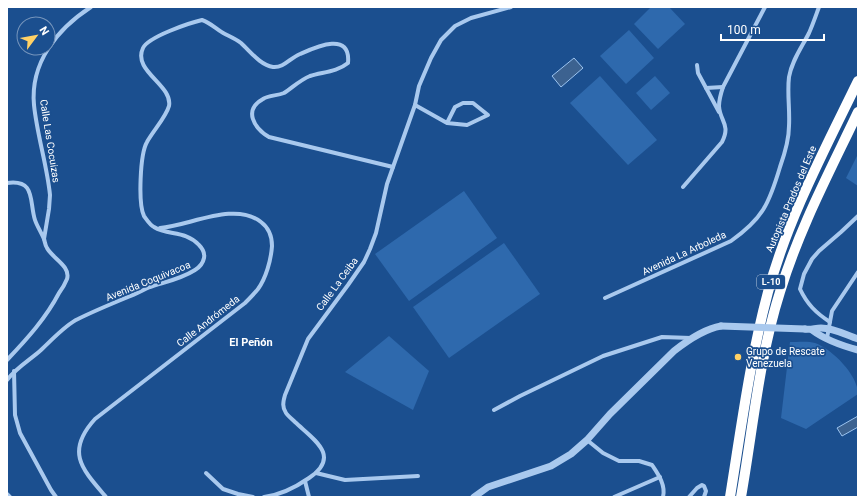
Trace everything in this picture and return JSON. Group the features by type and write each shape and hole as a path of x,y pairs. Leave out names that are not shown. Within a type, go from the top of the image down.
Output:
{"highway":[{"name":"Autopista Prados del Este","path":"730,497 754,350 768,291 782,247 798,207 858,81"},
{"name":"L-10","path":"741,497 769,332 780,292 793,252 811,210 858,112"}],"street":[{"name":"Calle Las Cocuizas","path":"44,239 50,195 49,182 34,103 34,88 37,70 44,53 54,39 79,14 91,7"},
{"name":"Calle La Ceiba","path":"316,474 321,468 324,458 323,448 286,413 283,404 285,395 308,338 348,285 367,255 376,233 387,184 420,86 431,58 441,40 455,26 471,18 511,7"},
{"path":"720,114 719,104 723,87 765,7"},
{"name":"Avenida La Arboleda","path":"605,298 731,241 749,227 763,211 769,202 786,148 789,125 789,78 791,69 794,60 810,32 819,7"},
{"path":"155,228 149,223 142,211 140,193 143,154 146,144 168,108 170,101 162,87 145,66 142,60 142,50 147,42 154,38 197,21 202,20 208,22 240,43 265,64 272,67 281,66 298,55 328,44 338,44 345,48 348,56 348,64 342,68 308,77 282,93 264,98 254,109 252,118 262,133 269,137 393,167"},
{"path":"683,187 724,138 724,121 698,74 697,65"},
{"path":"706,88 723,87"},
{"path":"414,105 447,123 467,125 488,115 473,103 463,103 455,107 447,123"},
{"path":"7,360 43,319 55,301 67,278 67,272 64,266 47,248 34,218 30,192 26,186 20,183 8,184"},
{"name":"Calle Andrómeda","path":"106,497 88,475 80,459 78,449 88,427 96,418 245,303 258,289 267,270 270,259 272,241 270,232 265,225 258,220 243,214 235,213 211,216 171,227 155,228"},
{"path":"858,216 812,259 804,274 800,290 806,302 830,325 858,339"},
{"name":"Avenida Coquivacoa","path":"7,380 14,370 41,351 76,319 151,287 182,277 197,269 201,265 204,254 202,248 196,242 182,234 155,228"},
{"path":"827,338 832,311 858,272"},
{"path":"474,497 488,487 551,466 571,454 587,440 610,414 664,360 683,344 714,327 721,326 808,330 830,325"},
{"path":"808,330 858,350"},
{"path":"494,410 603,356 662,337 693,338"},
{"path":"14,370 15,415 20,433 50,490 56,497"},
{"path":"587,440 603,453 619,462 639,461 652,465 660,477 664,494 663,497"},
{"path":"206,473 223,489 252,497"},
{"path":"264,497 278,495 316,474 345,480 418,476"},
{"path":"614,497 660,477"},
{"path":"305,481 309,497"},
{"path":"688,497 702,485 706,491 704,497"},
{"path":"7,494 10,497"}],"shaded area":[{"path":"651,7 669,7 685,24 658,49 634,24"},
{"path":"629,30 654,58 626,84 600,56"},
{"path":"574,58 583,68 561,87 552,76"},
{"path":"600,76 657,140 628,165 570,103"},
{"path":"655,76 670,93 651,110 636,93"},
{"path":"858,154 858,186 846,178"},
{"path":"464,191 497,238 409,301 375,254"},
{"path":"504,243 540,294 449,358 413,307"},
{"path":"389,336 429,371 413,410 345,372"},
{"path":"790,342 813,342 822,346 836,357 849,371 857,387 858,394 806,429 781,418"},
{"path":"858,416 858,427 842,436 837,428"}],"place":[{"name":"Grupo de Rescate Venezuela","path":"738,357"}],"district":[{"name":"El Peñón","path":"251,342"}]}
